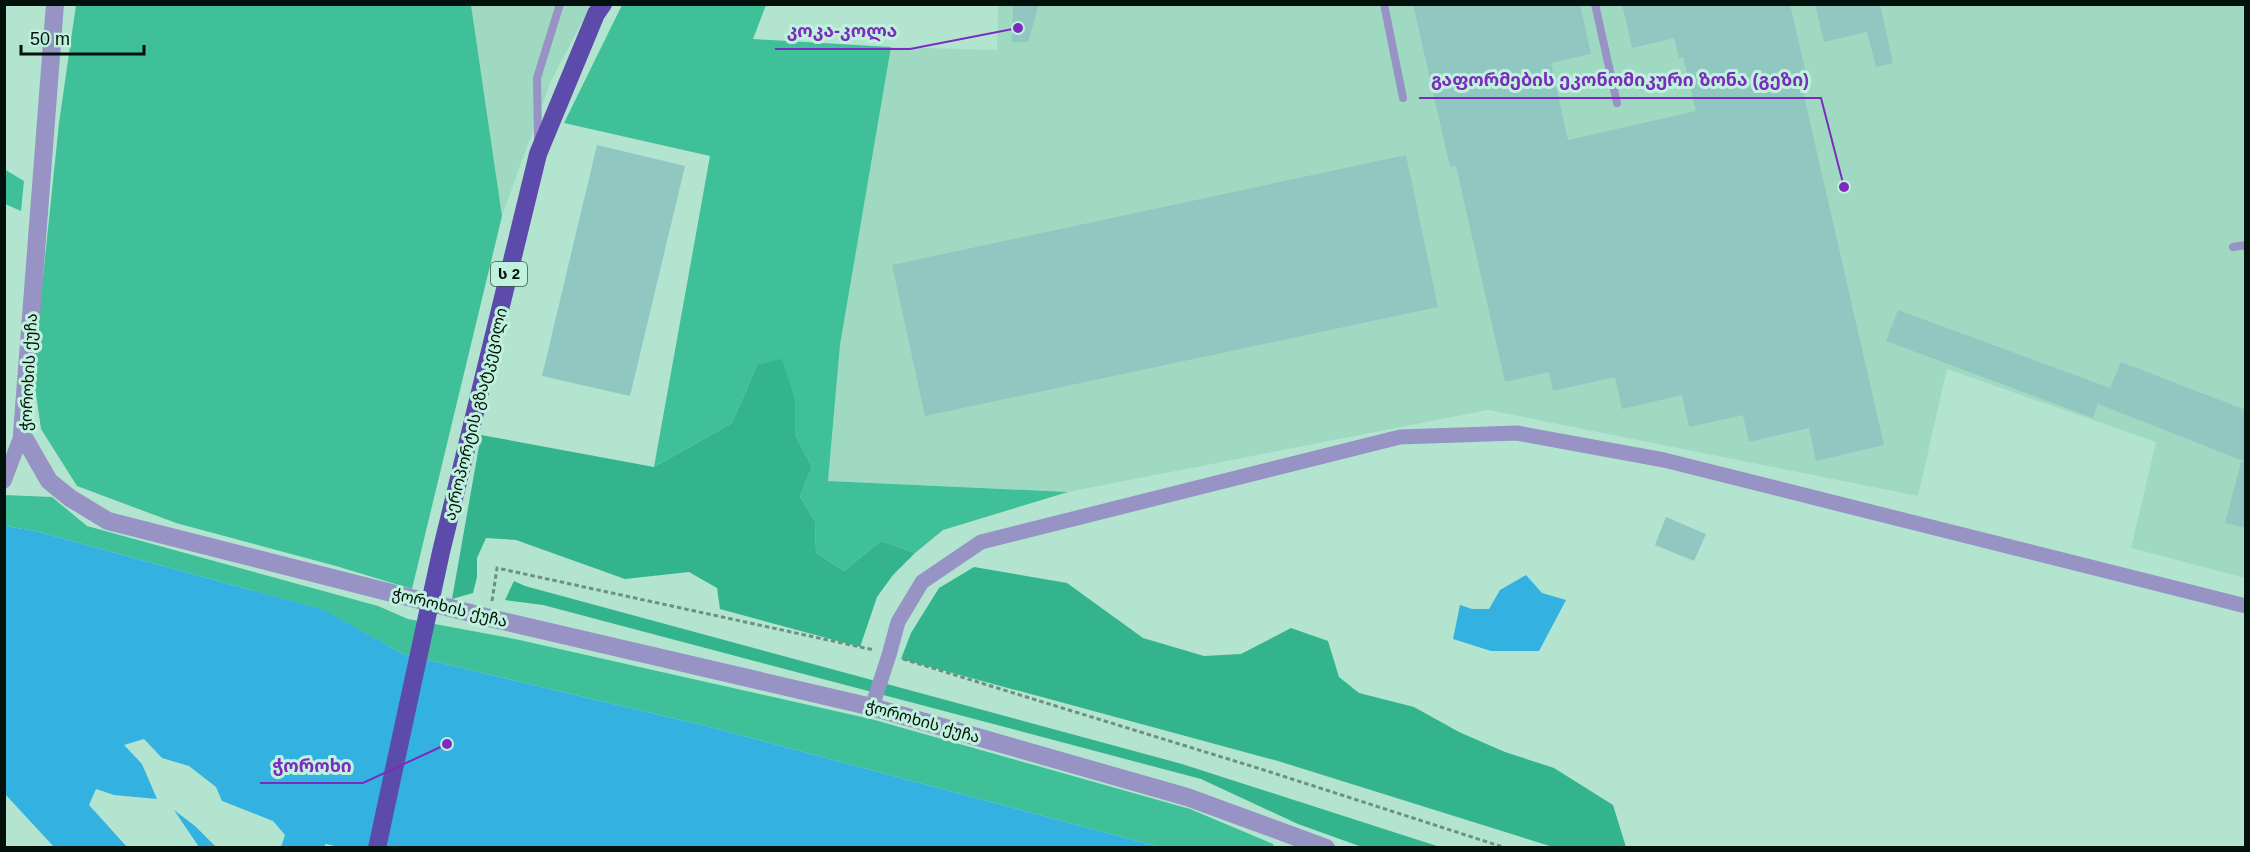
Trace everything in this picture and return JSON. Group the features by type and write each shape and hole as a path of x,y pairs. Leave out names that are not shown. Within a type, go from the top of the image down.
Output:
{"highway":[{"name":"აეროპორტის გზატკეცილი","path":"377,848 441,552 538,154 596,14 603,4"}],"street":[{"name":"ჭოროხის ქუჩა","path":"55,4 22,434 49,481 70,498 108,521 490,618 872,706 1187,796 1326,848"},
{"path":"872,706 890,655 898,622 922,582 981,542 1400,437 1517,433 1664,460 2246,606"},
{"path":"4,481 22,434"}],"lane":[{"path":"538,154 537,78 560,4"},
{"path":"1384,4 1403,98"},
{"path":"1595,4 1617,103"},
{"path":"2233,247 2246,245"}],"path":[{"path":"490,618 497,568 890,655 1264,770 1506,848"}],"shaded area":[{"path":"471,5 591,5 551,81 502,216"},
{"path":"998,5 2245,5 2245,578 2131,548 2156,442 1947,369 1918,496 1488,410 1068,492 828,481 840,345 891,47 997,50"}],"green space":[{"path":"76,5 471,5 502,216 412,589 176,523 77,486 41,429 33,373 59,123"},
{"path":"622,5 766,5 753,39 891,47 840,345 828,481 1068,492 943,530 915,553 881,541 844,571 816,553 815,522 800,496 812,467 795,435 795,400 757,365 732,423 654,467 710,156 564,123"},
{"path":"4,169 24,181 21,211 5,204"},
{"path":"782,359 795,400 795,435 812,467 800,496 815,522 816,553 844,571 881,541 915,553 893,575 877,597 860,647 720,609 717,588 689,572 625,579 516,540 486,538 477,558 477,577 473,593 452,599 481,435 654,467 732,423 757,365"},
{"path":"4,495 52,497 87,526 378,606 408,619 515,639 871,719 1190,809 1273,844 1274,847 1159,847 710,727 403,654 323,610 35,531 5,526"},
{"path":"974,567 1067,583 1143,638 1204,656 1241,654 1291,628 1328,641 1339,677 1359,693 1414,707 1459,732 1505,752 1554,768 1613,805 1626,847 1553,847 1278,761 901,659 911,633 939,588"},
{"path":"514,581 525,586 1182,764 1440,847 1362,847 1298,824 1201,779 543,605 505,600"}],"water":[{"path":"5,526 35,531 324,610 403,654 710,727 1159,847 343,848 326,844 323,847 281,847 285,835 273,821 222,801 216,787 189,766 162,758 144,739 124,745 142,764 157,799 114,795 96,789 89,805 127,847 54,847 5,794"},
{"path":"1526,575 1542,593 1566,600 1539,651 1491,651 1453,639 1460,605 1472,609 1489,609 1500,590"},
{"path":"174,810 195,826 216,847 199,847"}],"building":[{"path":"1013,4 1039,4 1028,42 1012,42"},
{"path":"1413,4 1580,4 1591,54 1551,63 1568,140 1696,111 1683,57 1679,58 1674,38 1632,48 1622,4 1790,4 1809,86 1802,87 1884,445 1816,461 1809,428 1749,442 1743,415 1689,427 1682,395 1622,409 1615,377 1553,391 1549,372 1505,382 1456,166 1450,167"},
{"path":"1815,4 1880,4 1893,63 1876,67 1867,32 1824,42"},
{"path":"597,145 685,166 630,396 542,376"},
{"path":"1406,155 1438,307 925,416 892,265"},
{"path":"1898,310 2110,388 2121,362 2246,410 2246,462 2098,404 2093,418 1886,341"},
{"path":"2241,462 2246,463 2246,528 2225,523"},
{"path":"1666,517 1706,534 1694,561 1655,545"}],"place":[{"name":"კოკა-კოლა","path":"1018,28"},
{"name":"გაფორმების ეკონომიკური ზონა (გეზი)","path":"1844,187"},
{"name":"ჭოროხი","path":"447,744"}]}
